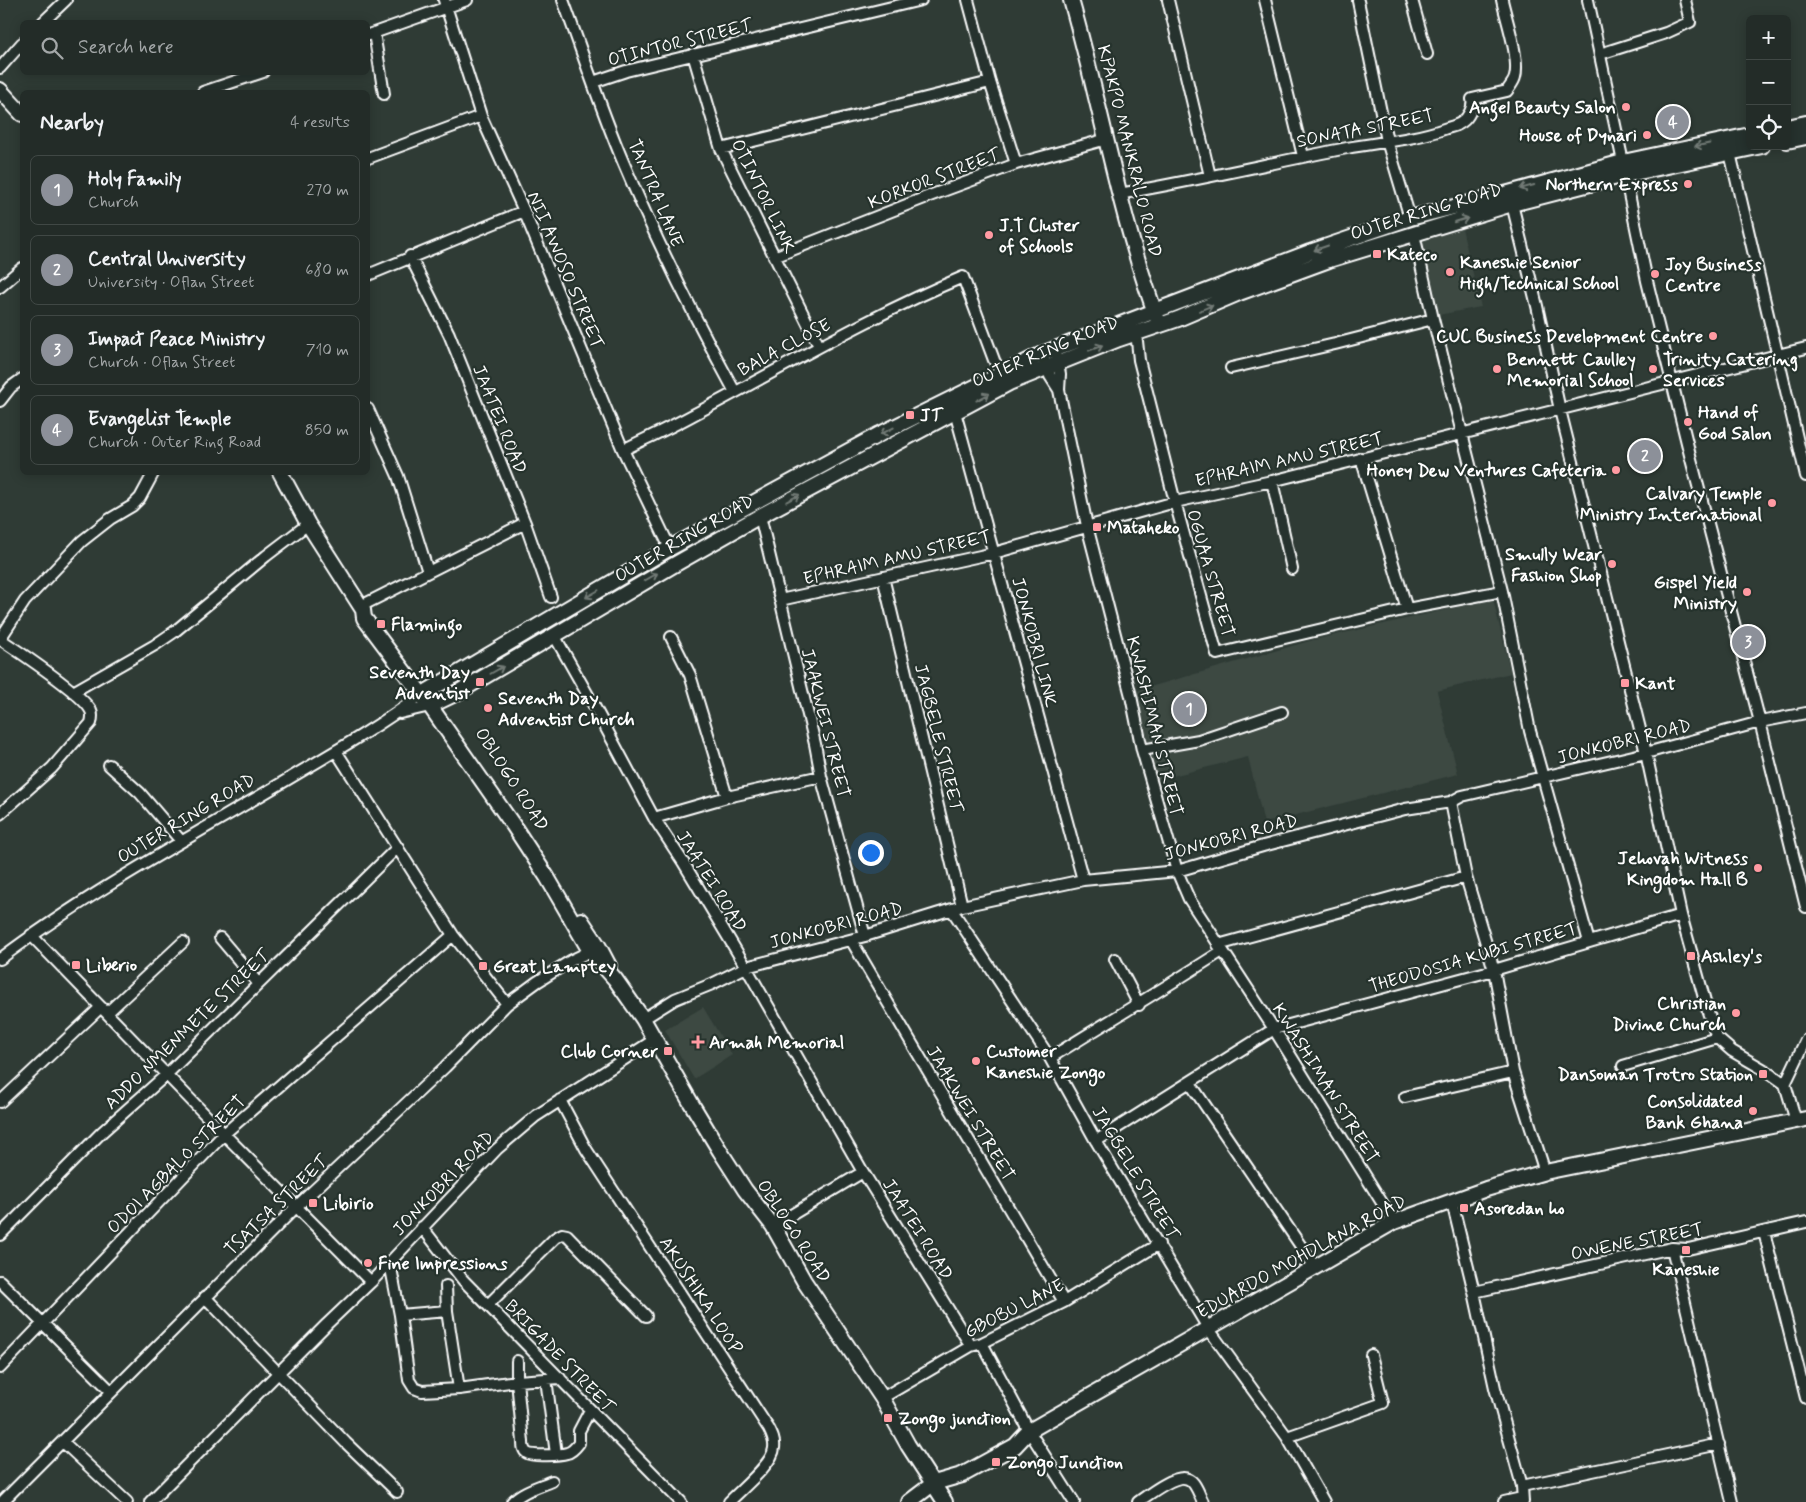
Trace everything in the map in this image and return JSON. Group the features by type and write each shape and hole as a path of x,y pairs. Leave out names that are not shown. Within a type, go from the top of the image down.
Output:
{"main road":[{"name":"KPAKPO MANKRALO ROAD","path":"1071,0 1107,139 1119,194 1160,325"},
{"path":"0,90 20,112"},
{"path":"1791,126 1806,124"},
{"name":"OUTER RING ROAD","path":"430,698 554,635 760,516 1009,383 1051,358 1154,310 1310,252 1410,218 1624,168 1746,136"},
{"path":"1791,140 1806,137"},
{"name":"OUTER RING ROAD","path":"430,698 670,548 880,434 1001,373 1134,334 1329,260 1624,168 1746,150"},
{"name":"OBLOGO ROAD","path":"282,475 308,524 362,608 364,618 430,698 594,949 643,1019 745,1190 773,1226 804,1282 882,1398 908,1445 945,1502"},
{"name":"EDUARDO MOHDLANA ROAD","path":"909,1502 934,1483 962,1475 1014,1446 1029,1431 1394,1222 1545,1172 1801,1120"}],"street":[{"path":"45,20 66,0"},
{"path":"384,94 371,34 445,3 467,0"},
{"name":"TANTRA LANE","path":"564,0 623,162 668,263 701,330 735,392"},
{"name":"OTINTOR STREET","path":"593,82 626,71 921,0"},
{"path":"968,0 990,82 1016,164"},
{"path":"1168,0 1210,176"},
{"path":"1265,0 1303,156"},
{"path":"1412,0 1427,54"},
{"name":"SONATA STREET","path":"1119,194 1172,185 1303,156 1387,140 1421,137 1461,123 1467,118 1472,107 1472,99 1507,91 1515,80 1516,73 1511,39 1502,0"},
{"path":"1588,0 1647,281 1693,469 1804,892 1806,907"},
{"path":"1600,54 1666,33 1690,22 1685,0"},
{"path":"1358,1 1387,140 1410,218"},
{"name":"NII AWOSO STREET","path":"445,3 481,116 524,211 623,450 670,548"},
{"path":"0,68 20,45"},
{"name":"OTINTOR LINK","path":"694,54 721,149 819,346"},
{"path":"209,90 254,75"},
{"path":"721,149 990,82"},
{"path":"370,157 481,116"},
{"name":"KORKOR STREET","path":"774,257 932,194 1016,164 1107,139"},
{"path":"1730,153 1806,476"},
{"path":"1512,204 1560,410 1646,753 1682,915 1708,1012 1717,1038 1732,1050 1785,1084 1801,1120"},
{"path":"370,274 410,256 524,211"},
{"path":"1414,234 1433,320 1502,591 1530,731 1590,942"},
{"name":"JAATEI ROAD","path":"410,256 449,334 525,523 551,598"},
{"path":"1,282 20,269"},
{"name":"BALA CLOSE","path":"623,450 691,417 819,346 930,291 963,277 994,360 1001,373"},
{"path":"1231,368 1433,320"},
{"name":"OGUAA STREET","path":"1134,334 1175,502 1218,654 1407,609 1502,591"},
{"name":"EPHRAIM AMU STREET","path":"780,600 994,552 1175,502 1272,482 1361,458 1806,348"},
{"name":"KWASHIMAN STREET","path":"1051,358 1050,376 1059,390 1087,526 1131,696 1142,750 1177,871 1189,899 1274,1030 1394,1222"},
{"path":"0,401 11,386 20,380"},
{"name":"JONKOBRI LINK","path":"955,412 1083,880"},
{"path":"370,413 398,476 428,572"},
{"path":"1361,458 1407,609"},
{"path":"0,814 52,768 90,723 92,717 91,710 73,692 0,639 25,601 82,541 110,519 132,506 140,498 152,475"},
{"path":"1272,482 1292,569"},
{"name":"JAAKWEI STREET","path":"760,516 821,776 865,936"},
{"path":"362,608 525,523"},
{"path":"73,692 168,637 308,524"},
{"name":"JAGBELE STREET","path":"883,577 957,908 1050,1058 1096,1141 1208,1328 1287,1437 1324,1502"},
{"name":"JAATEI ROAD","path":"554,635 654,818 683,862 746,967 863,1172 976,1345 1074,1502"},
{"path":"671,637 690,675 726,797"},
{"name":"OUTER RING ROAD","path":"0,959 31,935 142,864 394,715 430,698"},
{"path":"1142,750 1199,740 1282,712"},
{"name":"JONKOBRI ROAD","path":"643,1019 675,1000 746,967 851,940 957,908 1083,880 1177,871 1263,846 1405,809 1451,802 1462,796 1646,753 1760,722 1806,713"},
{"path":"336,751 453,935 507,1004"},
{"path":"109,765 140,793 181,842"},
{"path":"654,818 726,797 821,776"},
{"path":"1451,802 1466,877 1494,970 1514,1072 1545,1172"},
{"name":"ADDO NMENMETE STREET","path":"0,1236 102,1132 166,1075 398,847"},
{"path":"1050,1058 1106,1022 1139,1004 1220,948 1466,877"},
{"name":"THEODOSIA KUBI STREET","path":"1096,1141 1274,1030 1494,970 1682,915"},
{"path":"31,935 166,1075 371,1282"},
{"name":"ODOI AGBALO STREET","path":"0,1368 224,1134 453,935"},
{"path":"220,938 258,984"},
{"name":"JAAKWEI STREET","path":"851,940 1064,1302"},
{"path":"0,1102 183,942"},
{"name":"TSATSA STREET","path":"2,1502 296,1206 445,1067 507,1004 537,982 594,949"},
{"path":"1115,959 1139,1004"},
{"path":"1624,1066 1717,1038"},
{"name":"JONKOBRI ROAD","path":"150,1502 390,1263 497,1149 536,1116 654,1040"},
{"path":"1785,1084 1806,1040"},
{"path":"1405,1097 1514,1072"},
{"path":"1190,1083 1315,1267"},
{"name":"AKUSHIKA LOOP","path":"560,1100 586,1149 771,1434 774,1447 773,1454 768,1462 729,1502"},
{"path":"773,1226 863,1172"},
{"path":"1452,1202 1495,1388 1522,1486 1523,1500 1504,1502"},
{"name":"OWENE STREET","path":"1474,1292 1672,1248 1688,1249 1806,1222"},
{"name":"BRIGADE STREET","path":"422,1227 463,1280 681,1502"},
{"path":"1764,1232 1806,1398"},
{"path":"488,1305 555,1238 562,1234 567,1235 646,1316"},
{"name":"GBOBU LANE","path":"882,1398 976,1345 1064,1302 1159,1244"},
{"path":"1672,1248 1732,1502"},
{"path":"390,1263 400,1315 409,1380 414,1388 422,1391 459,1389 517,1381 560,1378"},
{"path":"0,1281 111,1391"},
{"path":"446,1286 447,1311 459,1389"},
{"path":"205,1297 356,1453 397,1492"},
{"path":"400,1315 447,1311"},
{"path":"1287,1437 1383,1403 1371,1355"},
{"path":"517,1362 517,1381 524,1450 527,1453 536,1455 568,1453 579,1443 580,1431 590,1410"},
{"path":"546,1379 556,1454"},
{"path":"63,1442 127,1502"},
{"path":"1522,1486 1719,1444"},
{"path":"1138,1502 1170,1482 1187,1478 1194,1484 1203,1502"},
{"path":"512,1502 517,1496 552,1481"}],"shaded area":[{"name":"Kaneshie Senior High/Technical School","path":"1461,224 1481,307 1438,315 1419,237"},
{"path":"1493,599 1511,673 1437,691 1458,774 1264,823 1248,757 1157,780 1136,691 1313,640"},
{"name":"Armah Memorial","path":"703,1007 732,1055 694,1079 665,1030"}],"place":[{"name":"Angel Beauty Salon","path":"1626,107"},
{"name":"Evangelist Temple","path":"1673,122"},
{"name":"House of Dynari","path":"1647,135"},
{"name":"Northern Express","path":"1688,184"},
{"name":"J.T Cluster of Schools","path":"989,235"},
{"name":"Kateco","path":"1377,254"},
{"name":"Kaneshie Senior High/Technical School","path":"1450,272"},
{"name":"Joy Business Centre","path":"1655,274"},
{"name":"CUC Business Development Centre","path":"1713,336"},
{"name":"Bennett Caulley Memorial School","path":"1497,369"},
{"name":"Trinity Catering Services","path":"1653,369"},
{"name":"JT","path":"910,415"},
{"name":"Hand of God Salon","path":"1688,422"},
{"name":"Central University","path":"1645,456"},
{"name":"Honey Dew Ventures Cafeteria","path":"1616,470"},
{"name":"Calvary Temple Ministry International","path":"1772,503"},
{"name":"Mataheko","path":"1097,527"},
{"name":"Smully Wear Fashion Shop","path":"1612,564"},
{"name":"Gispel Yield Ministry","path":"1747,592"},
{"name":"Flamingo","path":"381,624"},
{"name":"Impact Peace Ministry","path":"1748,642"},
{"name":"Seventh Day Adventist","path":"480,682"},
{"name":"Kant","path":"1625,683"},
{"name":"Seventh Day Adventist Church","path":"488,708"},
{"name":"Holy Family","path":"1189,709"},
{"name":"Jehovah Witness Kingdom Hall B","path":"1758,868"},
{"name":"Ashley's","path":"1691,956"},
{"name":"Liberio","path":"76,965"},
{"name":"Great Lamptey","path":"483,966"},
{"name":"Christian Divine Church","path":"1736,1013"},
{"name":"Armah Memorial","path":"698,1042"},
{"name":"Club Corner","path":"668,1051"},
{"name":"Customer Kaneshie Zongo","path":"976,1061"},
{"name":"Dansoman Trotro Station","path":"1763,1074"},
{"name":"Consolidated Bank Ghana","path":"1753,1111"},
{"name":"Libirio","path":"313,1203"},
{"name":"Asoredan ho","path":"1464,1208"},
{"name":"Kaneshie","path":"1686,1250"},
{"name":"Fine Impressions","path":"368,1263"},
{"name":"Zongo junction","path":"888,1418"},
{"name":"Zongo Junction","path":"996,1462"}]}
